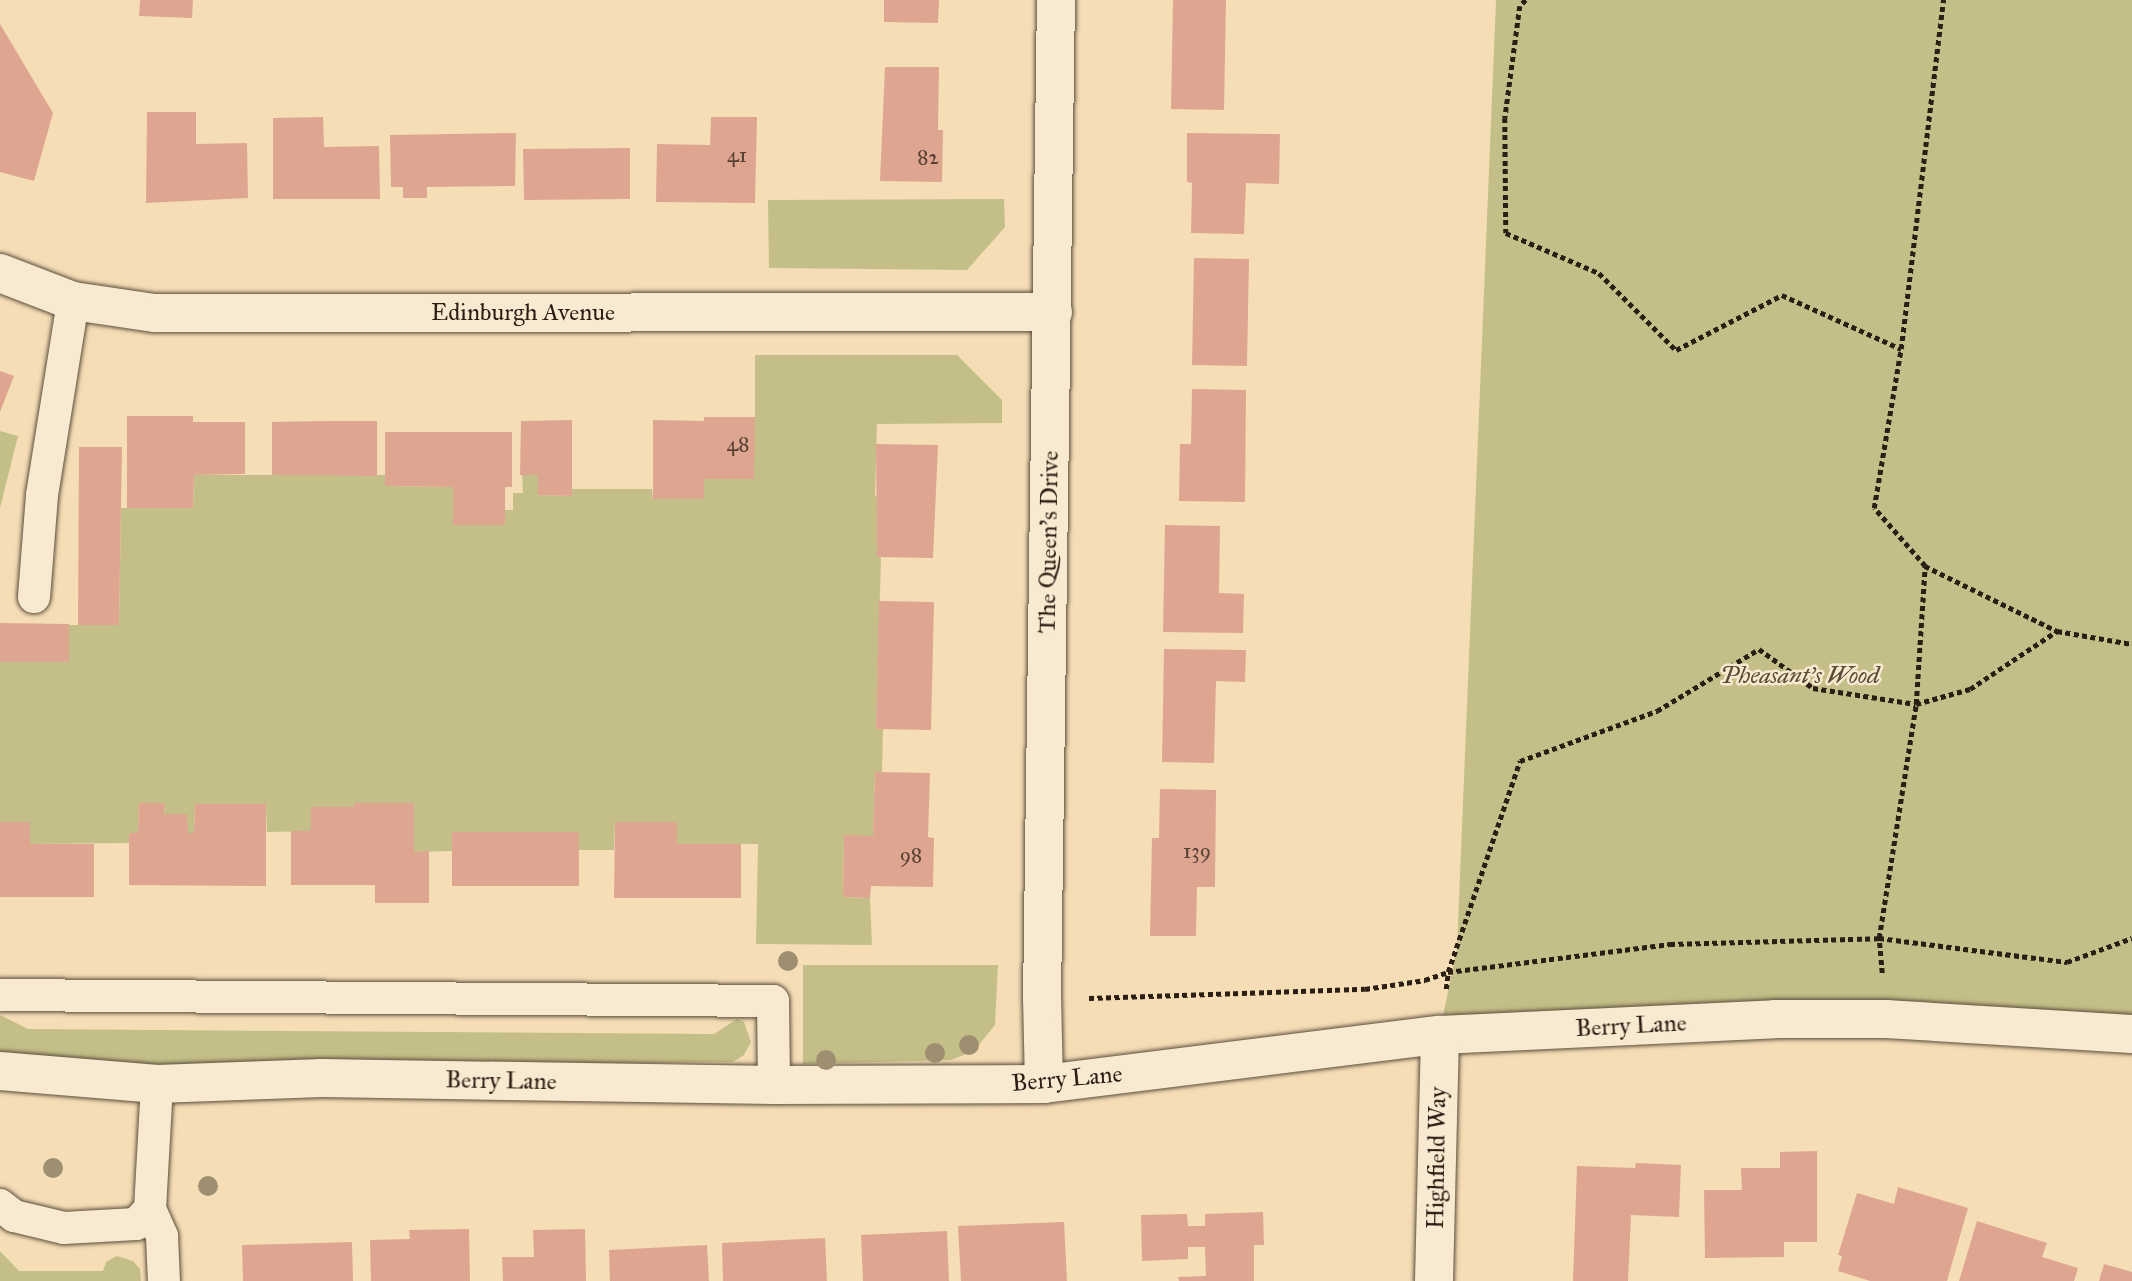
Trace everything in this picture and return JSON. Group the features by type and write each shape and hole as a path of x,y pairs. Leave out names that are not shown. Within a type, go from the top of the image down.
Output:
{"street":[{"name":"The Queen's Drive","path":"1044,1084 1042,999 1056,0"},
{"name":"Edinburgh Avenue","path":"0,273 73,301 155,313 1053,312"},
{"name":"Berry Lane","path":"0,1071 157,1084 322,1078 774,1085 1044,1084 1440,1035 1775,1019 1886,1019 2132,1034"},
{"name":"Highfield Way","path":"1434,1281 1440,1035"}],"lane":[{"path":"34,597 42,495 73,301"},
{"path":"0,995 773,1001 774,1085"},
{"path":"157,1084 150,1209 162,1236 164,1281"},
{"path":"0,1205 14,1216 64,1228 136,1224 150,1209"}],"path":[{"path":"1525,0 1520,6 1505,118 1506,233 1599,273 1676,350 1782,295 1901,349"},
{"path":"1943,0 1901,349 1874,508 1925,566 2057,631 2132,644"},
{"path":"1886,1019 1879,937 1916,704 1925,566"},
{"path":"1440,1035 1448,972 1520,761 1657,711 1759,649 1813,688 1916,704 1970,689 2057,631"},
{"path":"1042,999 1365,989 1424,980 1448,972 1670,944 1879,937 2067,962 2132,938"}],"green space":[{"name":"Pheasant's Wood","path":"1496,0 2132,0 2132,1034 1442,1021 1457,948"},
{"path":"1004,199 1005,227 967,270 769,268 768,200"},
{"path":"755,355 957,355 1002,400 1002,423 877,424 875,496 878,497 877,556 881,558 876,728 883,729 882,772 875,772 873,836 844,836 843,897 870,898 872,945 756,944 758,844 677,844 677,822 615,822 614,850 579,850 579,832 453,832 453,851 414,852 413,803 355,803 354,807 311,808 311,831 267,832 266,804 195,804 194,833 188,833 164,814 165,804 139,803 138,833 129,833 129,843 30,844 0,822 0,662 68,662 69,625 119,625 121,508 193,508 194,475 385,475 385,486 453,487 504,510 513,510 513,493 523,493 522,475 538,475 538,495 572,496 572,489 652,489 653,499 704,499 704,479 755,417"},
{"path":"0,431 18,436 0,508"},
{"path":"803,965 998,965 995,1025 974,1051 951,1060 803,1064"},
{"path":"0,1015 28,1029 714,1034 737,1019 744,1022 751,1042 744,1055 733,1062 162,1067 0,1059"},
{"path":"0,1251 19,1271 103,1271 106,1262 117,1256 133,1261 140,1269 141,1281 0,1281"}],"building":[{"path":"140,0 193,0 192,18 139,16"},
{"path":"884,0 939,0 938,23 884,22"},
{"path":"1173,0 1226,0 1224,110 1171,109"},
{"path":"0,24 53,113 34,181 0,172"},
{"path":"885,67 939,67 938,130 943,130 942,182 880,181"},
{"path":"147,112 196,112 196,144 247,143 248,198 146,203"},
{"path":"323,117 324,147 379,146 380,199 273,199 273,118"},
{"path":"711,117 757,117 755,203 656,202 657,144 710,145"},
{"path":"516,133 515,186 427,187 427,198 403,198 403,187 391,187 390,135"},
{"path":"1187,133 1280,134 1279,184 1246,183 1244,234 1191,233 1192,183 1187,182"},
{"path":"630,148 630,199 524,200 523,149"},
{"path":"1194,258 1249,259 1247,366 1192,365"},
{"path":"0,371 14,376 0,412"},
{"path":"1192,389 1246,390 1245,502 1179,501 1180,444 1191,444"},
{"path":"127,416 193,416 193,422 245,422 245,474 194,475 193,508 127,508"},
{"path":"704,417 755,417 754,479 704,479 704,499 653,499 653,420 704,421"},
{"path":"572,420 572,496 538,495 538,475 520,475 521,421"},
{"path":"377,421 377,476 272,475 272,422"},
{"path":"385,432 512,432 512,487 505,487 505,525 453,525 453,487 385,486"},
{"path":"876,444 938,445 933,558 877,557"},
{"path":"79,447 122,447 119,625 78,625"},
{"path":"1165,525 1220,526 1219,593 1244,594 1243,633 1163,632"},
{"path":"879,601 934,602 931,730 876,729"},
{"path":"0,623 69,624 69,662 0,662"},
{"path":"1164,649 1246,650 1245,682 1216,681 1214,763 1162,762"},
{"path":"875,772 930,773 928,837 934,838 933,887 871,886 870,898 843,897 844,835 873,836"},
{"path":"1160,789 1216,790 1215,887 1197,887 1196,936 1150,936 1152,838 1159,838"},
{"path":"139,803 165,803 164,814 187,814 188,833 194,833 195,804 266,804 266,886 129,885 129,833 138,833"},
{"path":"354,803 414,803 414,852 429,851 429,903 375,903 375,885 291,885 291,831 311,831 311,807 354,807"},
{"path":"0,822 30,822 30,844 94,844 94,897 0,897"},
{"path":"615,822 677,822 677,844 741,844 741,898 614,898"},
{"path":"452,832 579,832 579,886 452,886"},
{"path":"1817,1151 1817,1242 1784,1242 1784,1257 1705,1258 1704,1190 1742,1190 1741,1168 1780,1168 1780,1152"},
{"path":"1636,1163 1681,1165 1679,1217 1631,1215 1628,1281 1573,1281 1577,1166 1635,1168"},
{"path":"1898,1187 1968,1208 1947,1281 1870,1281 1838,1271 1842,1256 1838,1255 1857,1193 1894,1204"},
{"path":"1263,1212 1264,1245 1254,1245 1254,1281 1179,1281 1178,1277 1206,1276 1205,1247 1188,1247 1188,1259 1142,1261 1141,1215 1187,1214 1188,1226 1205,1226 1205,1214"},
{"path":"1977,1221 2047,1243 2042,1257 2078,1268 2074,1281 1959,1281"},
{"path":"1064,1222 1067,1281 961,1281 958,1226"},
{"path":"469,1229 470,1281 371,1281 370,1240 410,1239 409,1230"},
{"path":"585,1229 586,1281 503,1281 502,1257 534,1257 533,1230"},
{"path":"947,1231 949,1281 863,1281 861,1235"},
{"path":"825,1238 827,1281 723,1281 722,1243"},
{"path":"352,1242 353,1281 243,1281 242,1245"},
{"path":"707,1245 709,1281 610,1281 609,1250"},
{"path":"2104,1264 2132,1272 2132,1281 2099,1281"}]}
